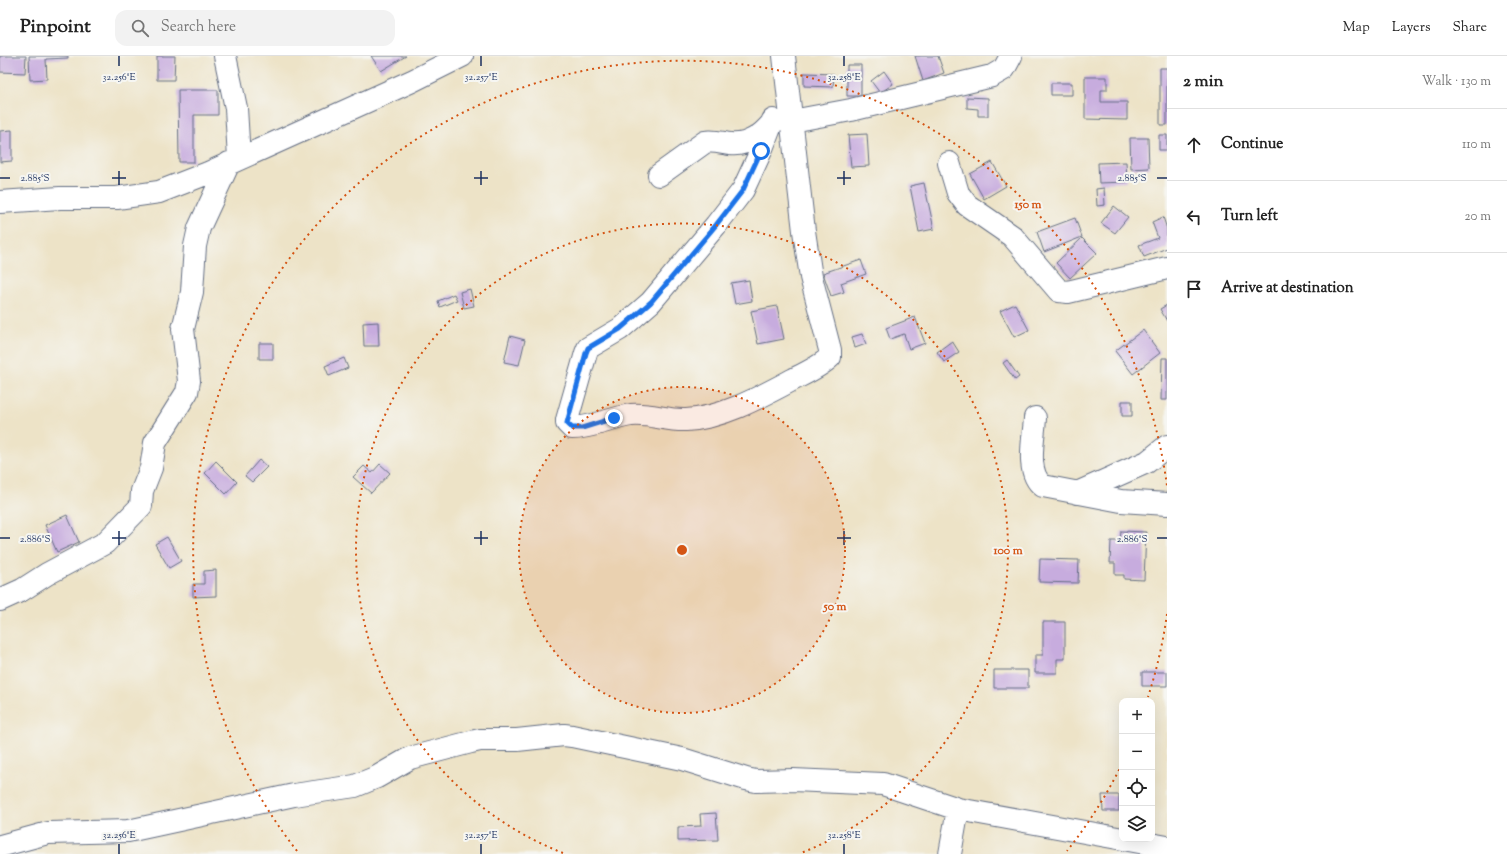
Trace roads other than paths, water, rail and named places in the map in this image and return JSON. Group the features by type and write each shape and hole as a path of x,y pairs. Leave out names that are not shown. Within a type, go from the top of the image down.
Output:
{"street":[{"path":"0,600 22,590 47,574 105,543 141,506 142,491 151,468 155,443 187,392 189,382 183,329 192,292 198,228 234,160 236,108 225,56"},
{"path":"0,202 60,198 117,198 159,192 208,173 412,81 462,56"},
{"path":"784,56 785,114 808,262 830,350 830,357 804,374 758,398 708,417 676,420 647,415 635,415 614,418 582,428 572,428 567,423 567,420 588,348 620,329 651,302 716,225 743,190 785,114"},
{"path":"659,175 705,142 739,144 755,138 785,114 851,110 992,76 1004,69 1011,56"},
{"path":"949,163 958,193 967,205 1012,236 1059,291 1068,292 1167,268"},
{"path":"1035,418 1032,462 1035,479 1043,486 1121,500 1167,504"},
{"path":"1077,493 1147,462 1167,446"},
{"path":"0,846 48,833 128,831 294,795 355,786 377,777 410,758 476,741 539,739 564,735 682,759 756,781 793,780 883,784 958,809 1167,847"},
{"path":"950,854 958,809"}]}
